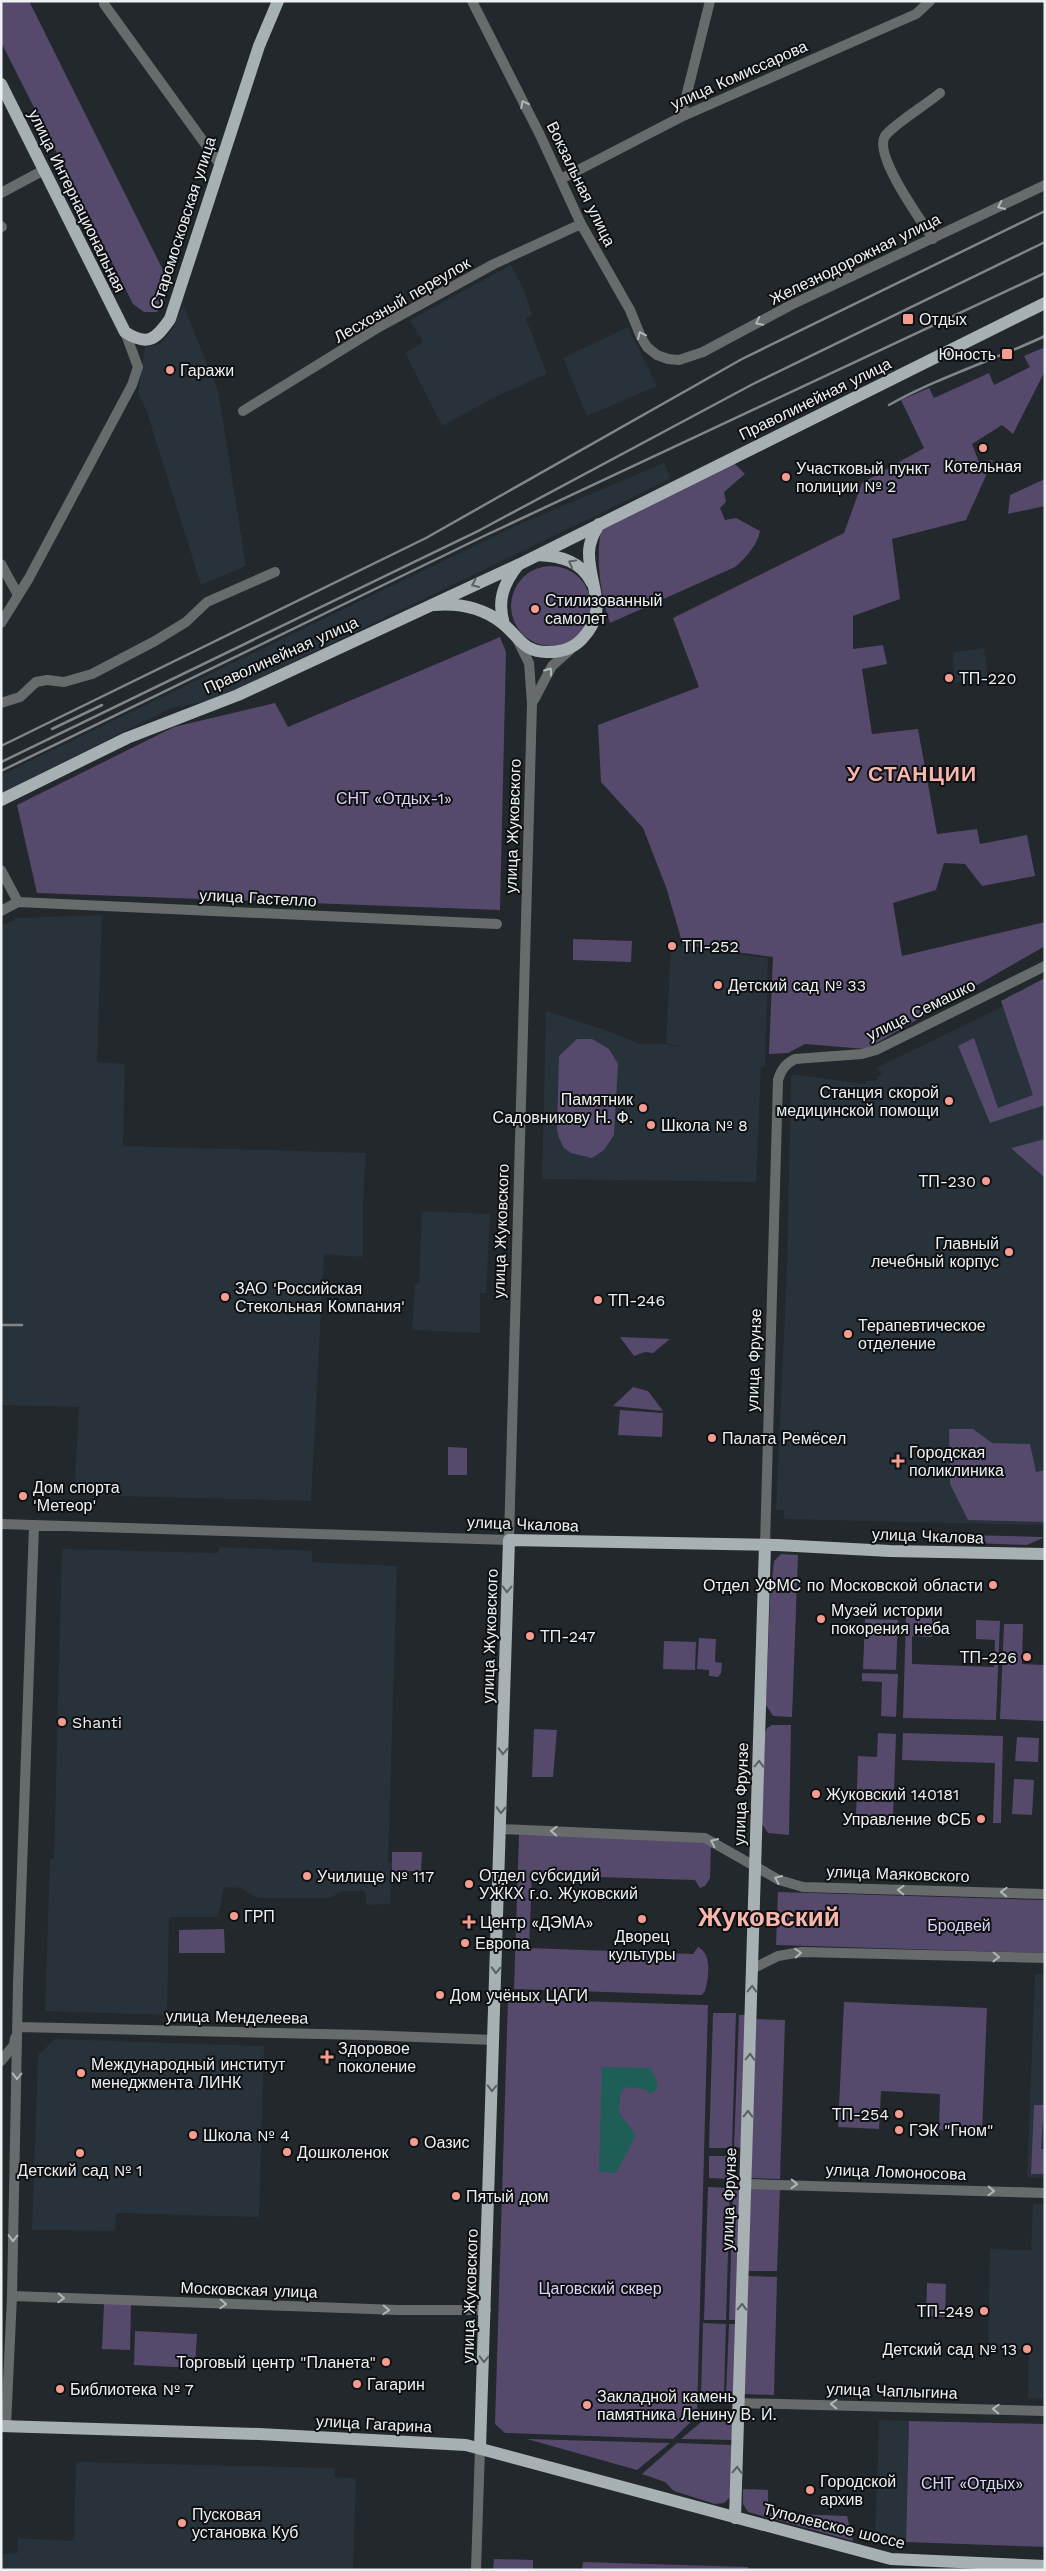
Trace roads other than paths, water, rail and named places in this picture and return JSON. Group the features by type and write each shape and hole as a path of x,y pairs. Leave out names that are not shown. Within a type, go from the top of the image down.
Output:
{"main road":[{"name":"Старомосковская улица","path":"125,332 138,340 150,340 156,338 170,319 219,163 259,46 278,1"},
{"name":"улица Интернациональная","path":"1,84 125,332"},
{"name":"Праволинейная улица","path":"538,555 1045,303"},
{"path":"427,605 445,604 481,610 504,624 517,640 541,652 560,652 575,646 591,630 596,616 598,602 589,552 599,524"},
{"path":"504,624 500,598 506,580 520,564 538,555 567,559 579,566 588,575 595,589"},
{"name":"Праволинейная улица","path":"1,800 127,738 238,695 427,605 520,564"},
{"name":"улица Чкалова","path":"509,1540 766,1545 890,1551 1045,1554"},
{"name":"улица Жуковского","path":"480,2448 486,2310 509,1540"},
{"name":"улица Фрунзе","path":"735,2518 766,1545"},
{"name":"улица Гагарина","path":"4,2426 371,2439 480,2448 735,2518"},
{"name":"Туполевское шоссе","path":"735,2518 892,2559 1045,2566"}],"street":[{"name":"Вокзальная улица","path":"472,1 581,224 630,310 647,347 657,355 679,360"},
{"path":"681,117 710,1"},
{"name":"улица Комиссарова","path":"561,180 681,117 916,14 930,1"},
{"path":"104,4 219,163"},
{"path":"932,239 886,163 882,148 884,137 895,126 940,93"},
{"path":"1,193 44,170"},
{"name":"Железнодорожная улица","path":"679,360 703,352 791,305 1045,186"},
{"name":"Лесхозный переулок","path":"242,411 379,327 494,264 581,224"},
{"path":"1,624 29,578 132,385 138,367 125,332"},
{"path":"1,564 18,595"},
{"path":"1,703 20,697 36,682 47,680 64,682 92,674 186,622 207,602 275,572"},
{"name":"улица Жуковского","path":"509,1540 532,703 529,663 517,640"},
{"path":"532,703 538,688 552,666 575,646"},
{"path":"1,870 18,902"},
{"name":"улица Гастелло","path":"1,910 18,902 497,924"},
{"name":"улица Семашко","path":"781,1072 787,1063 795,1059 862,1054 876,1050 1045,966"},
{"name":"улица Фрунзе","path":"766,1545 778,1080 781,1072"},
{"name":"улица Чкалова","path":"1,1524 509,1540"},
{"path":"4,2426 12,2296 18,2027 34,1526"},
{"name":"улица Маяковского","path":"500,1829 705,1838 779,1880 803,1887 1045,1894"},
{"path":"752,1969 778,1956 801,1952 1045,1958"},
{"path":"1,2060 14,2045 18,2027"},
{"name":"улица Менделеева","path":"18,2027 356,2034 494,2040"},
{"name":"улица Ломоносова","path":"746,2184 1045,2193"},
{"name":"Московская улица","path":"12,2296 390,2310 486,2310"},
{"name":"улица Чаплыгина","path":"739,2403 1045,2411"},
{"name":"улица Жуковского","path":"476,2570 480,2448"}],"railway":[{"path":"1,746 426,538 742,359 1045,211"},
{"path":"1,762 480,530 753,384 1045,242"},
{"path":"1,771 484,536 1045,273"},
{"path":"889,405 947,377 1045,336"},
{"path":"52,729 102,705"},
{"path":"1,1325 22,1325"}],"place":[{"name":"Отдых","path":"908,319"},
{"name":"Юность","path":"1007,354"},
{"name":"Гаражи","path":"170,370"},
{"name":"Котельная","path":"983,448"},
{"name":"Участковый пункт полиции № 2","path":"786,477"},
{"name":"Стилизованный самолет","path":"535,609"},
{"name":"ТП-220","path":"949,678"},
{"name":"ТП-252","path":"672,946"},
{"name":"Детский сад № 33","path":"718,985"},
{"name":"Станция скорой медицинской помощи","path":"949,1101"},
{"name":"Памятник Садовникову Н. Ф.","path":"643,1108"},
{"name":"Школа № 8","path":"651,1125"},
{"name":"ТП-230","path":"986,1181"},
{"name":"Главный лечебный корпус","path":"1009,1252"},
{"name":"ЗАО 'Российская Стекольная Компания'","path":"225,1297"},
{"name":"ТП-246","path":"598,1300"},
{"name":"Терапевтическое отделение","path":"848,1334"},
{"name":"Палата Ремёсел","path":"712,1438"},
{"name":"Городская поликлиника","path":"898,1461"},
{"name":"Дом спорта 'Метеор'","path":"23,1496"},
{"name":"Отдел УФМС по Московской области","path":"993,1585"},
{"name":"Музей истории покорения неба","path":"821,1619"},
{"name":"ТП-247","path":"530,1636"},
{"name":"ТП-226","path":"1027,1657"},
{"name":"Shanti","path":"62,1722"},
{"name":"Жуковский 140181","path":"816,1794"},
{"name":"Управление ФСБ","path":"981,1819"},
{"name":"Училище № 117","path":"307,1876"},
{"name":"Отдел субсидий УЖКХ г.о. Жуковский","path":"469,1884"},
{"name":"ГРП","path":"234,1916"},
{"name":"Дворец культуры","path":"642,1919"},
{"name":"Центр «ДЭМА»","path":"469,1922"},
{"name":"Европа","path":"465,1943"},
{"name":"Дом учёных ЦАГИ","path":"440,1995"},
{"name":"Здоровое поколение","path":"327,2057"},
{"name":"Международный институт менеджмента ЛИНК","path":"81,2073"},
{"name":"ТП-254","path":"899,2114"},
{"name":"ГЭК \"Гном\"","path":"899,2130"},
{"name":"Школа № 4","path":"193,2135"},
{"name":"Оазис","path":"414,2142"},
{"name":"Дошколенок","path":"287,2152"},
{"name":"Детский сад № 1","path":"80,2153"},
{"name":"Пятый дом","path":"456,2196"},
{"name":"ТП-249","path":"984,2311"},
{"name":"Детский сад № 13","path":"1027,2349"},
{"name":"Торговый центр \"Планета\"","path":"386,2362"},
{"name":"Гагарин","path":"357,2384"},
{"name":"Библиотека № 7","path":"60,2389"},
{"name":"Закладной камень памятника Ленину В. И.","path":"587,2405"},
{"name":"Городской архив","path":"810,2490"},
{"name":"Пусковая установка Куб","path":"182,2523"}],"district":[{"name":"У СТАНЦИИ","path":"912,773"},
{"name":"Жуковский","path":"769,1917"}],"park label":[{"name":"СНТ «Отдых-1»","path":"394,798"},
{"name":"Бродвей","path":"959,1925"},
{"name":"Цаговский сквер","path":"600,2288"},
{"name":"СНТ «Отдых»","path":"972,2483"}]}
